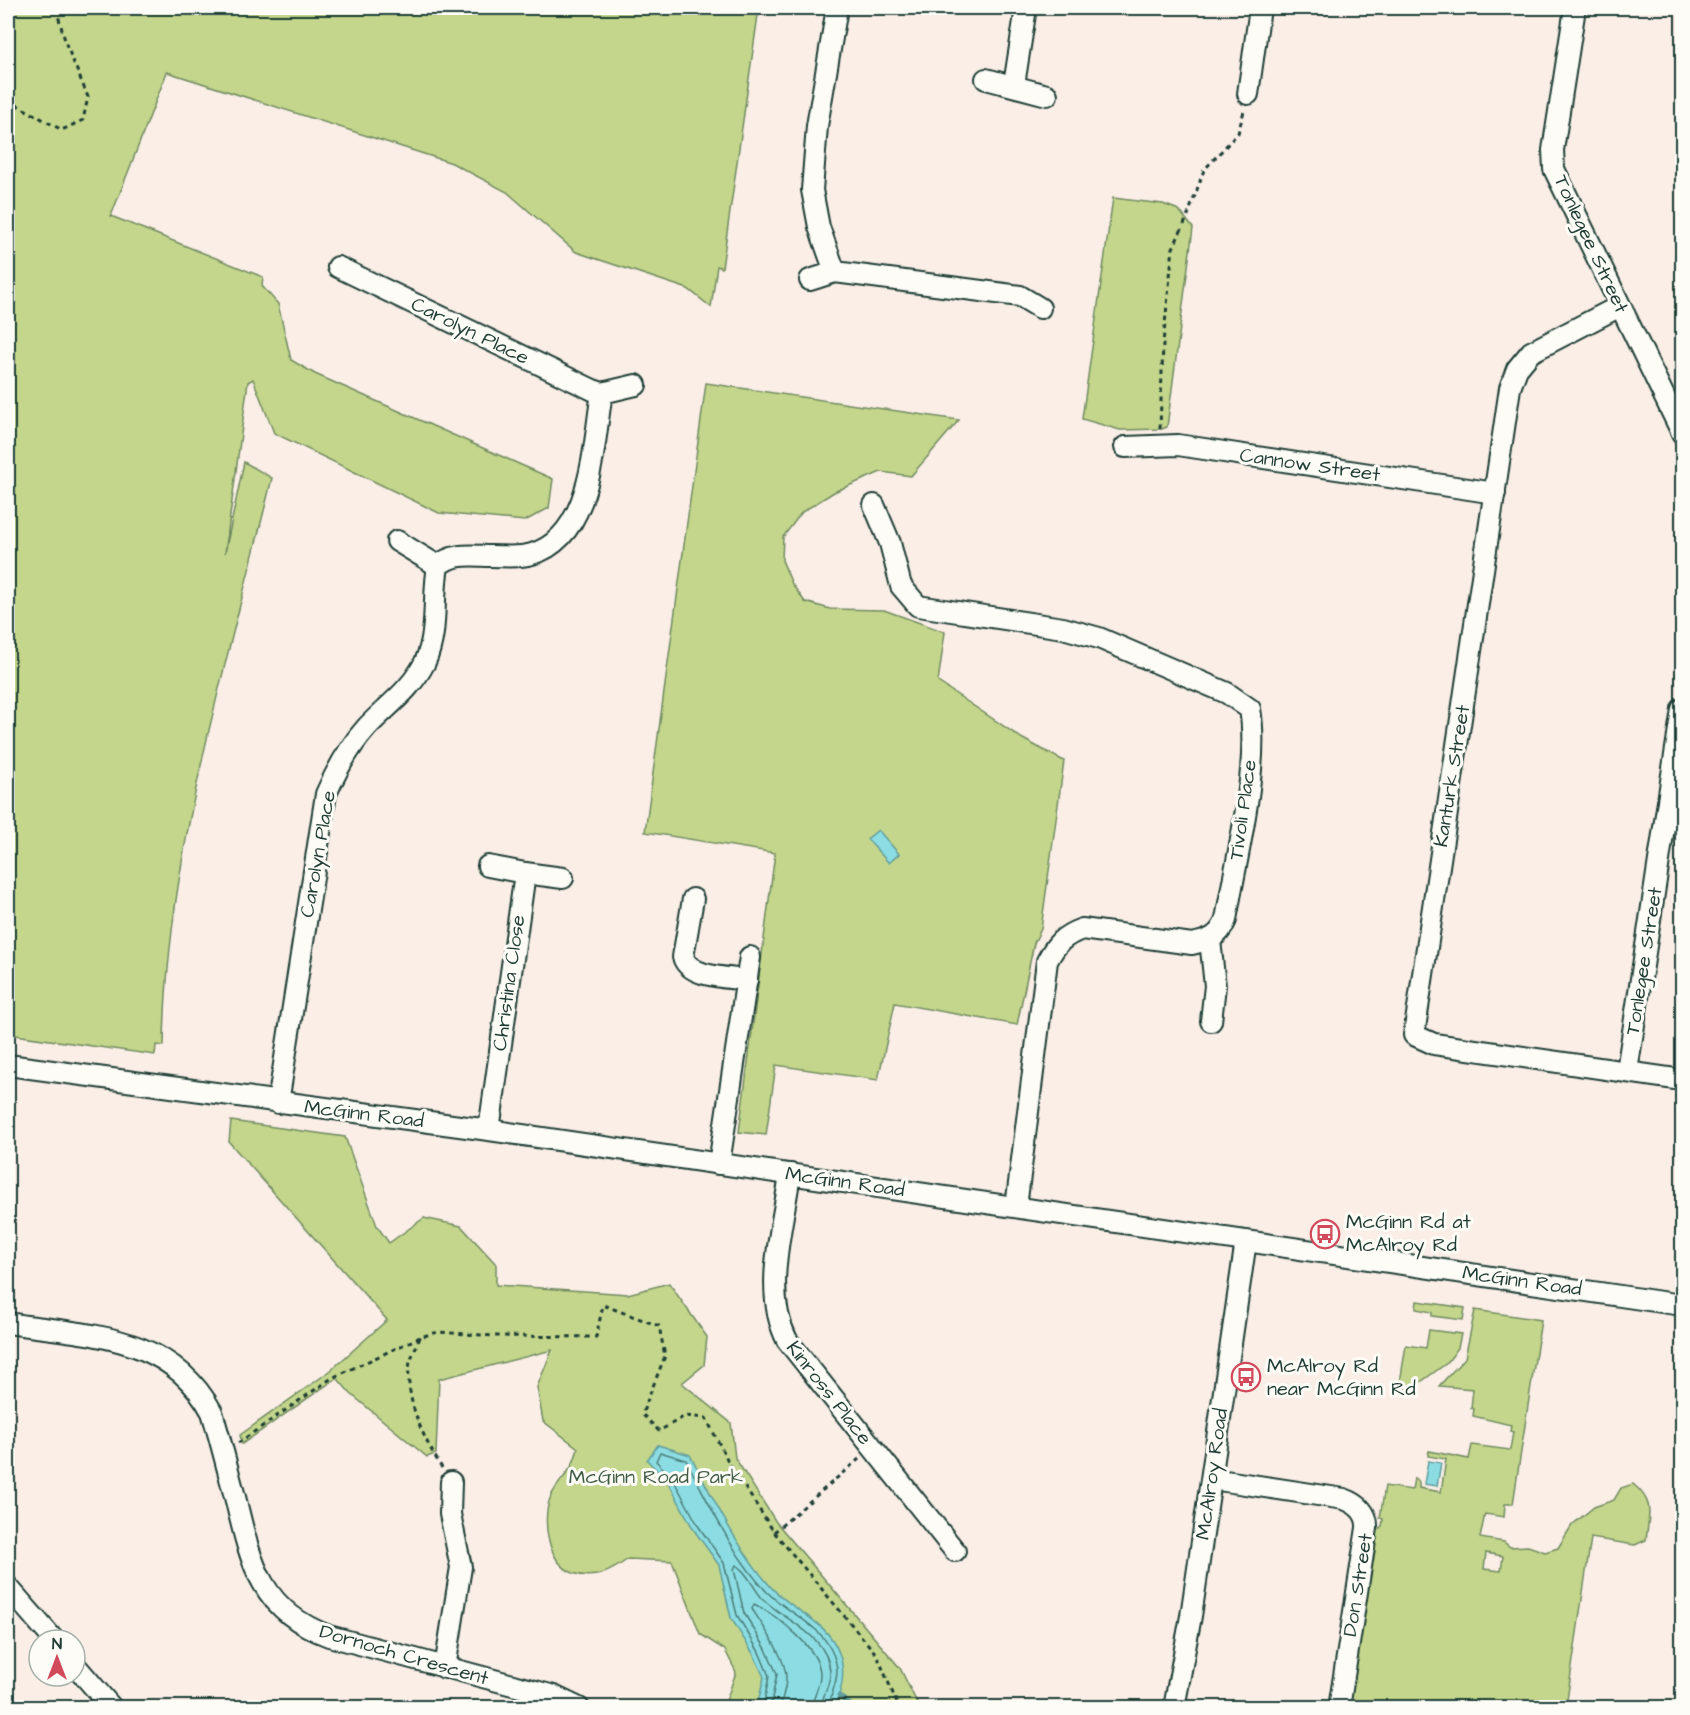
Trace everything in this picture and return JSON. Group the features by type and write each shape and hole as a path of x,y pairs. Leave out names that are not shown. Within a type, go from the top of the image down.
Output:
{"street":[{"path":"835,272 819,227 812,190 817,126 837,8"},
{"path":"1014,84 1026,8"},
{"path":"1248,94 1260,8"},
{"name":"Tonlegee Street","path":"1575,8 1553,150 1554,169 1683,433"},
{"path":"987,79 1014,84 1047,95"},
{"name":"Carolyn Place","path":"338,267 602,393"},
{"path":"810,280 835,272 977,300 1020,296 1040,308"},
{"name":"Kanturk Street","path":"1620,306 1531,352 1517,369 1510,388 1414,1035 1434,1044 1683,1080"},
{"path":"398,541 438,566 446,559 456,556 520,556 535,553 562,536 576,516 585,490 602,393 636,385"},
{"name":"Cannow Street","path":"1125,447 1178,445 1495,493"},
{"name":"Tivoli Place","path":"874,506 890,543 901,586 918,606 1063,628 1099,638 1227,693 1250,709 1253,729 1250,771 1226,920 1221,932 1210,940"},
{"name":"Carolyn Place","path":"278,1103 326,794 349,748 404,694 426,660 437,615 438,566"},
{"name":"Tonlegee Street","path":"1627,1071 1683,709"},
{"path":"488,866 563,878"},
{"name":"Christina Close","path":"489,1130 525,873"},
{"path":"693,899 683,957 686,964 696,971 747,980"},
{"path":"1016,1207 1047,961 1055,944 1067,935 1082,929 1192,944 1210,940 1215,986 1211,1022"},
{"path":"719,1164 750,957"},
{"name":"McGinn Road","path":"8,1065 489,1130 1683,1305"},
{"name":"Kinross Place","path":"790,1174 773,1292 779,1324 787,1340 955,1551"},
{"name":"McAlroy Road","path":"1174,1707 1212,1479 1246,1241"},
{"name":"Dornoch Crescent","path":"8,1323 124,1342 161,1356 187,1376 202,1394 212,1412 250,1561 262,1585 280,1607 314,1631 554,1696 579,1707"},
{"name":"Don Street","path":"1212,1479 1344,1499 1354,1503 1365,1515 1367,1528 1339,1707"},
{"path":"445,1668 461,1567 450,1514 451,1482"},
{"path":"8,1587 44,1628"},
{"path":"87,1679 112,1707"}],"path":[{"path":"8,100 62,130 82,120 88,97 66,44 57,8"},
{"path":"1160,446 1163,343 1173,248 1187,218 1204,170 1238,132 1248,94"},
{"path":"224,1453 332,1378 420,1337 438,1332 494,1336 596,1337 603,1305 659,1326 665,1356 642,1414 659,1431 685,1416 706,1418 729,1463 774,1532 877,1655 899,1707"},
{"path":"420,1337 409,1367 414,1409 428,1445 451,1482"},
{"path":"774,1532 873,1448"}],"green space":[{"path":"8,8 759,8 722,268 717,266 711,307 688,289 576,252 507,192 452,163 167,72 111,216 263,277 262,286 278,304 291,360 315,374 553,479 549,508 525,521 439,513 274,433 253,379 248,382 225,553 244,462 272,478 219,688 187,831 167,975 164,1046 156,1045 155,1055 8,1034"},
{"path":"1113,198 1163,204 1179,210 1193,228 1167,427 1162,429 1120,430 1082,419"},
{"path":"706,383 959,420 911,476 881,472 834,492 802,512 783,537 782,560 792,584 805,602 830,609 884,610 945,632 938,682 1023,739 1064,761 1041,929 1034,943 1017,1025 895,1003 878,1080 776,1065 766,1135 739,1132 775,853 645,832"},
{"name":"McGinn Road Park","path":"231,1121 345,1137 377,1226 389,1243 424,1218 461,1226 496,1264 496,1285 628,1294 669,1283 707,1337 704,1365 682,1383 731,1423 735,1458 776,1522 900,1668 919,1707 724,1707 736,1672 725,1650 700,1634 672,1561 628,1559 602,1574 588,1576 573,1573 564,1567 557,1560 548,1539 548,1505 555,1489 573,1464 578,1448 543,1421 537,1387 552,1350 439,1379 436,1454 427,1457 351,1394 337,1378 242,1444 240,1435 330,1371 387,1320 229,1142"},
{"path":"1417,1301 1465,1308 1463,1320 1432,1316 1432,1312 1416,1309"},
{"path":"1475,1310 1541,1320 1513,1504 1505,1504 1504,1517 1485,1514 1480,1538 1504,1542 1510,1547 1528,1546 1545,1552 1558,1548 1572,1525 1594,1507 1614,1500 1621,1488 1633,1484 1648,1503 1646,1540 1635,1545 1591,1538 1566,1707 1348,1708 1377,1531 1382,1526 1383,1519 1380,1518 1385,1486 1412,1490 1414,1478 1419,1482 1419,1488 1441,1492 1446,1459 1428,1456 1429,1451 1469,1459 1472,1445 1510,1450 1513,1432 1510,1431 1511,1425 1473,1416 1474,1409 1471,1408 1473,1389 1439,1386 1465,1358","holes":["1486,1553 1503,1556 1501,1571 1484,1569"]},
{"path":"1429,1330 1461,1334 1458,1348 1447,1363 1411,1389 1399,1389 1406,1345 1426,1348"}],"water":[{"path":"878,830 899,854 889,863 867,839"},
{"path":"658,1445 690,1455 727,1523 758,1572 780,1595 818,1624 834,1642 841,1660 843,1674 835,1706 757,1707 764,1677 754,1655 731,1618 719,1565 694,1530 668,1482 647,1460"},
{"path":"1428,1461 1441,1463 1437,1486 1424,1484"}],"waterway":[{"path":"839,1696 854,1708"}],"place":[{"name":"McGinn Rd at McAlroy Rd","path":"1325,1234"},
{"name":"McAlroy Rd near McGinn Rd","path":"1246,1377"}]}
